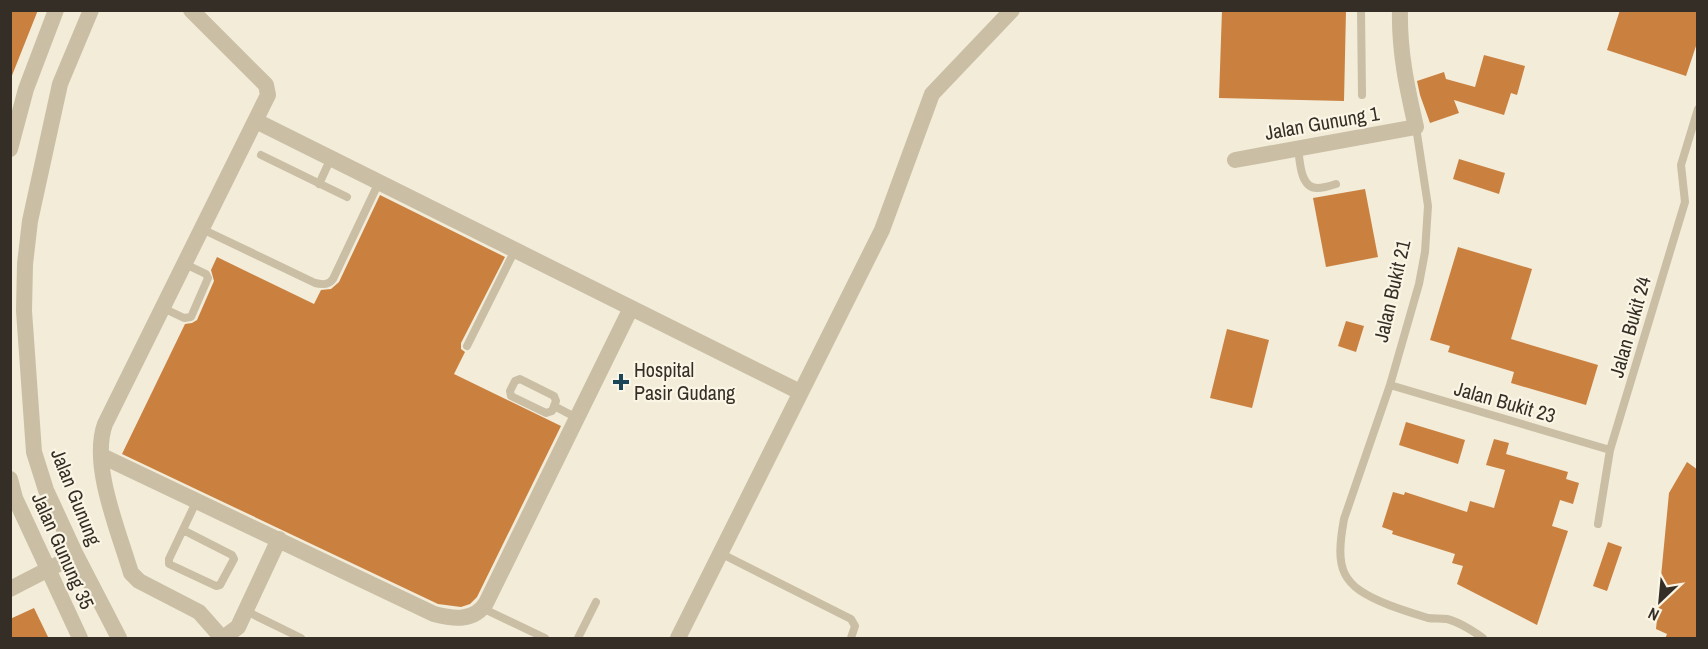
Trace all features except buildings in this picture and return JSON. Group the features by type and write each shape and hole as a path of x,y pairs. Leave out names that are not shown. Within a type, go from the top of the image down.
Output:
{"street":[{"path":"10,149 26,89 56,10"},
{"name":"Jalan Gunung","path":"91,10 60,84 30,221 18,263 24,312 34,452 46,490 119,639"},
{"path":"190,10 266,84 268,95 105,424 101,436 104,484 131,573 139,581 199,612 223,639 238,627 279,539"},
{"path":"678,639 882,230 932,94 1012,10"},
{"name":"Jalan Bukit 21","path":"1400,10 1402,65 1416,127"},
{"path":"256,121 800,392"},
{"name":"Jalan Gunung 1","path":"1235,160 1416,127"},
{"path":"102,456 434,614 448,618 468,617 482,608 630,308"},
{"name":"Jalan Gunung 35","path":"10,479 15,498 80,639"},
{"path":"10,588 76,555"}],"lane":[{"path":"1360,10 1362,95"},
{"name":"Jalan Bukit 24","path":"1598,524 1610,450 1686,195 1681,165 1698,109"},
{"name":"Jalan Bukit 21","path":"1416,127 1428,206 1425,252 1419,284 1390,385 1344,519 1340,539 1341,563 1347,579 1354,588 1373,599 1430,618 1448,619 1473,630 1483,639"},
{"path":"1298,148 1304,179 1308,186 1316,188 1336,184"},
{"path":"261,155 347,197"},
{"path":"319,184 331,158"},
{"path":"202,229 315,284 324,285 333,279 379,182"},
{"path":"467,346 515,250"},
{"path":"163,308 184,318 191,317 208,278 206,274 185,264"},
{"path":"520,379 554,396 556,400 554,406 552,411 546,413 512,396 510,391 515,381 520,379"},
{"name":"Jalan Bukit 23","path":"1390,385 1610,450"},
{"path":"554,406 577,418"},
{"path":"183,530 232,555 234,559 220,585 216,586 169,564 169,559 197,500"},
{"path":"719,553 850,619 855,626 851,639"},
{"path":"578,639 596,602"},
{"path":"482,608 545,639"},
{"path":"246,611 301,639"}],"place":[{"name":"Hospital Pasir Gudang","path":"621,382"}]}
